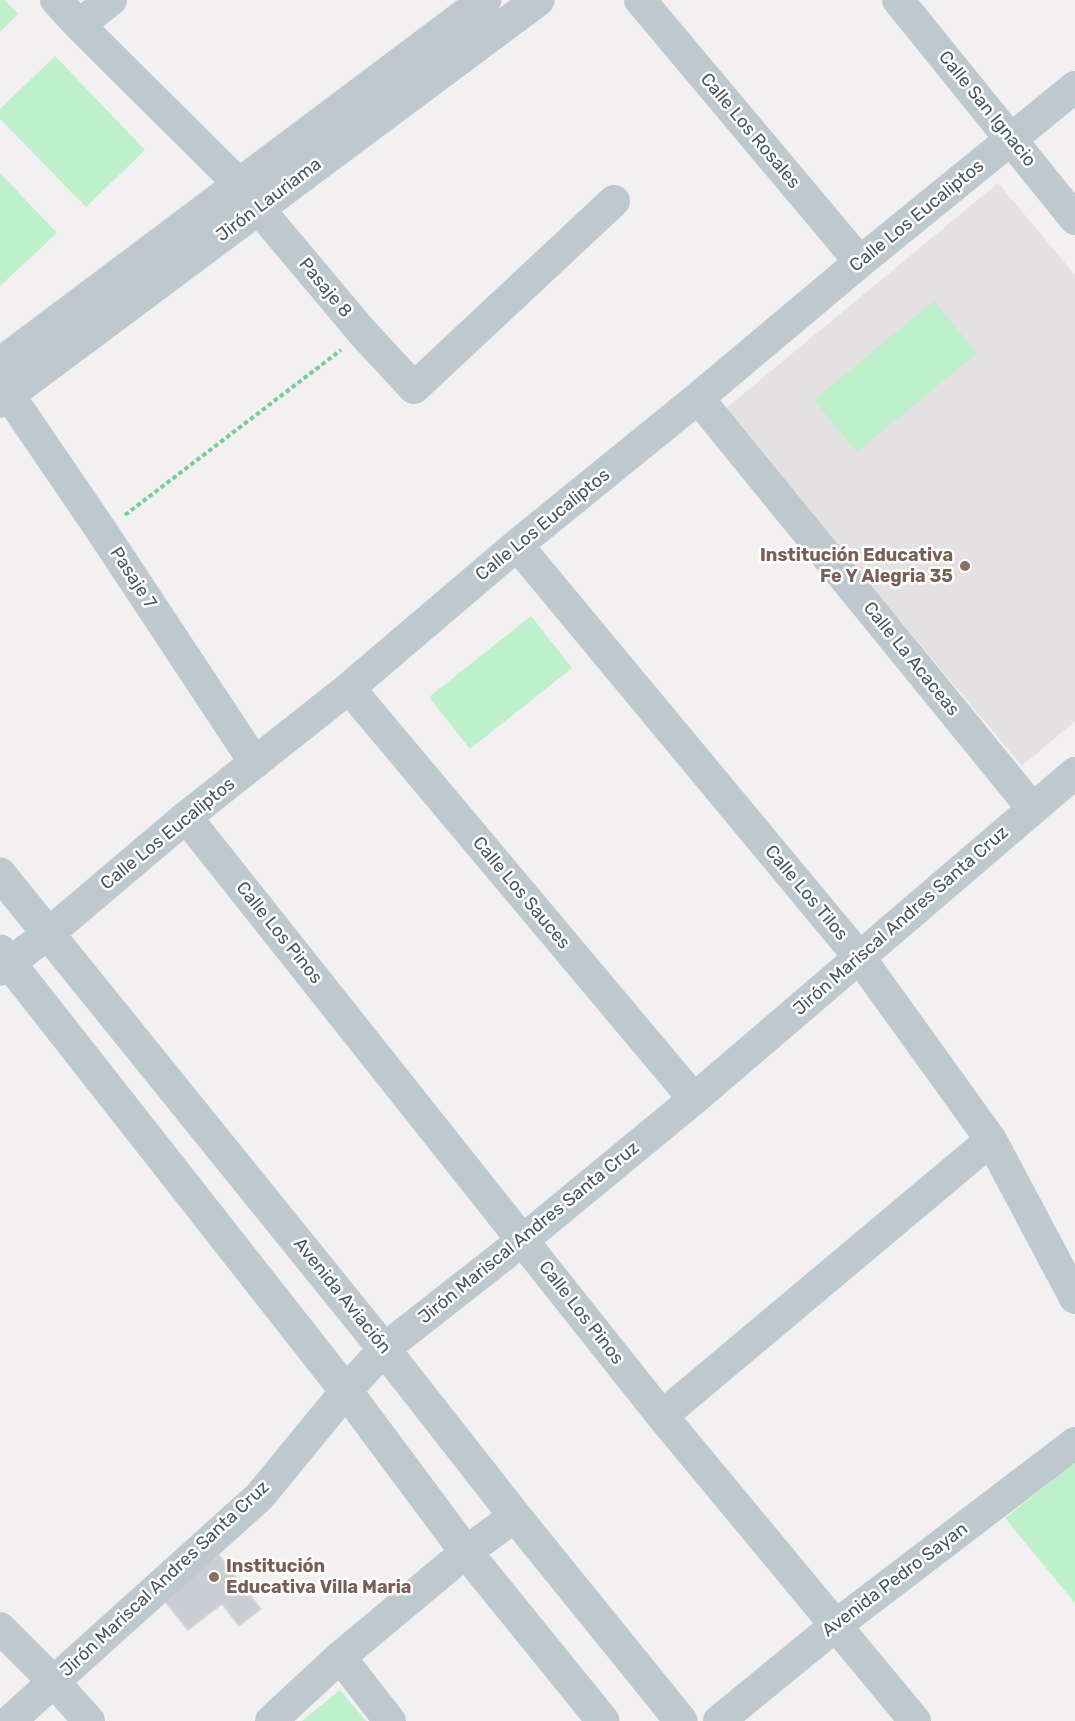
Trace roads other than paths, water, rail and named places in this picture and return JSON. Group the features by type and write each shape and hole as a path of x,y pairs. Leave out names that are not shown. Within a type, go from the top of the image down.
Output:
{"street":[{"name":"Pasaje 8","path":"56,0 249,196 363,333 414,388 614,201"},
{"path":"79,25 111,0"},
{"name":"Jirón Lauriama","path":"249,196 538,0"},
{"name":"Calle Los Rosales","path":"640,0 860,262"},
{"name":"Calle San Ignacio","path":"898,0 1075,219"},
{"name":"Jirón Lauriama","path":"3,387 249,196 469,5"},
{"name":"Calle Los Eucaliptos","path":"3,961 48,934 186,817 349,688 517,545 1075,87"},
{"name":"Pasaje 7","path":"3,387 255,763"},
{"name":"Calle La Acaceas","path":"698,398 1032,808"},
{"name":"Calle Los Tilos","path":"517,545 860,958 991,1140 1075,1298"},
{"name":"Calle Los Sauces","path":"349,688 694,1099"},
{"name":"Jirón Mariscal Andres Santa Cruz","path":"10,1721 260,1496 346,1391 384,1349 523,1240 694,1099 1075,773"},
{"name":"Calle Los Pinos","path":"186,817 662,1416 915,1721"},
{"name":"Avenida Aviación","path":"0,874 681,1721"},
{"path":"3,961 346,1391 466,1552 603,1721"},
{"path":"662,1416 991,1140"},
{"name":"Avenida Pedro Sayan","path":"719,1721 835,1626 1075,1443"},
{"path":"271,1721 340,1658 466,1552 515,1516"},
{"path":"0,1628 89,1721"},
{"path":"340,1658 390,1721"}],"place":[{"name":"Institución Educativa Fe Y Alegria 35","path":"965,566"},
{"name":"Institución Educativa Villa Maria","path":"214,1577"}]}
